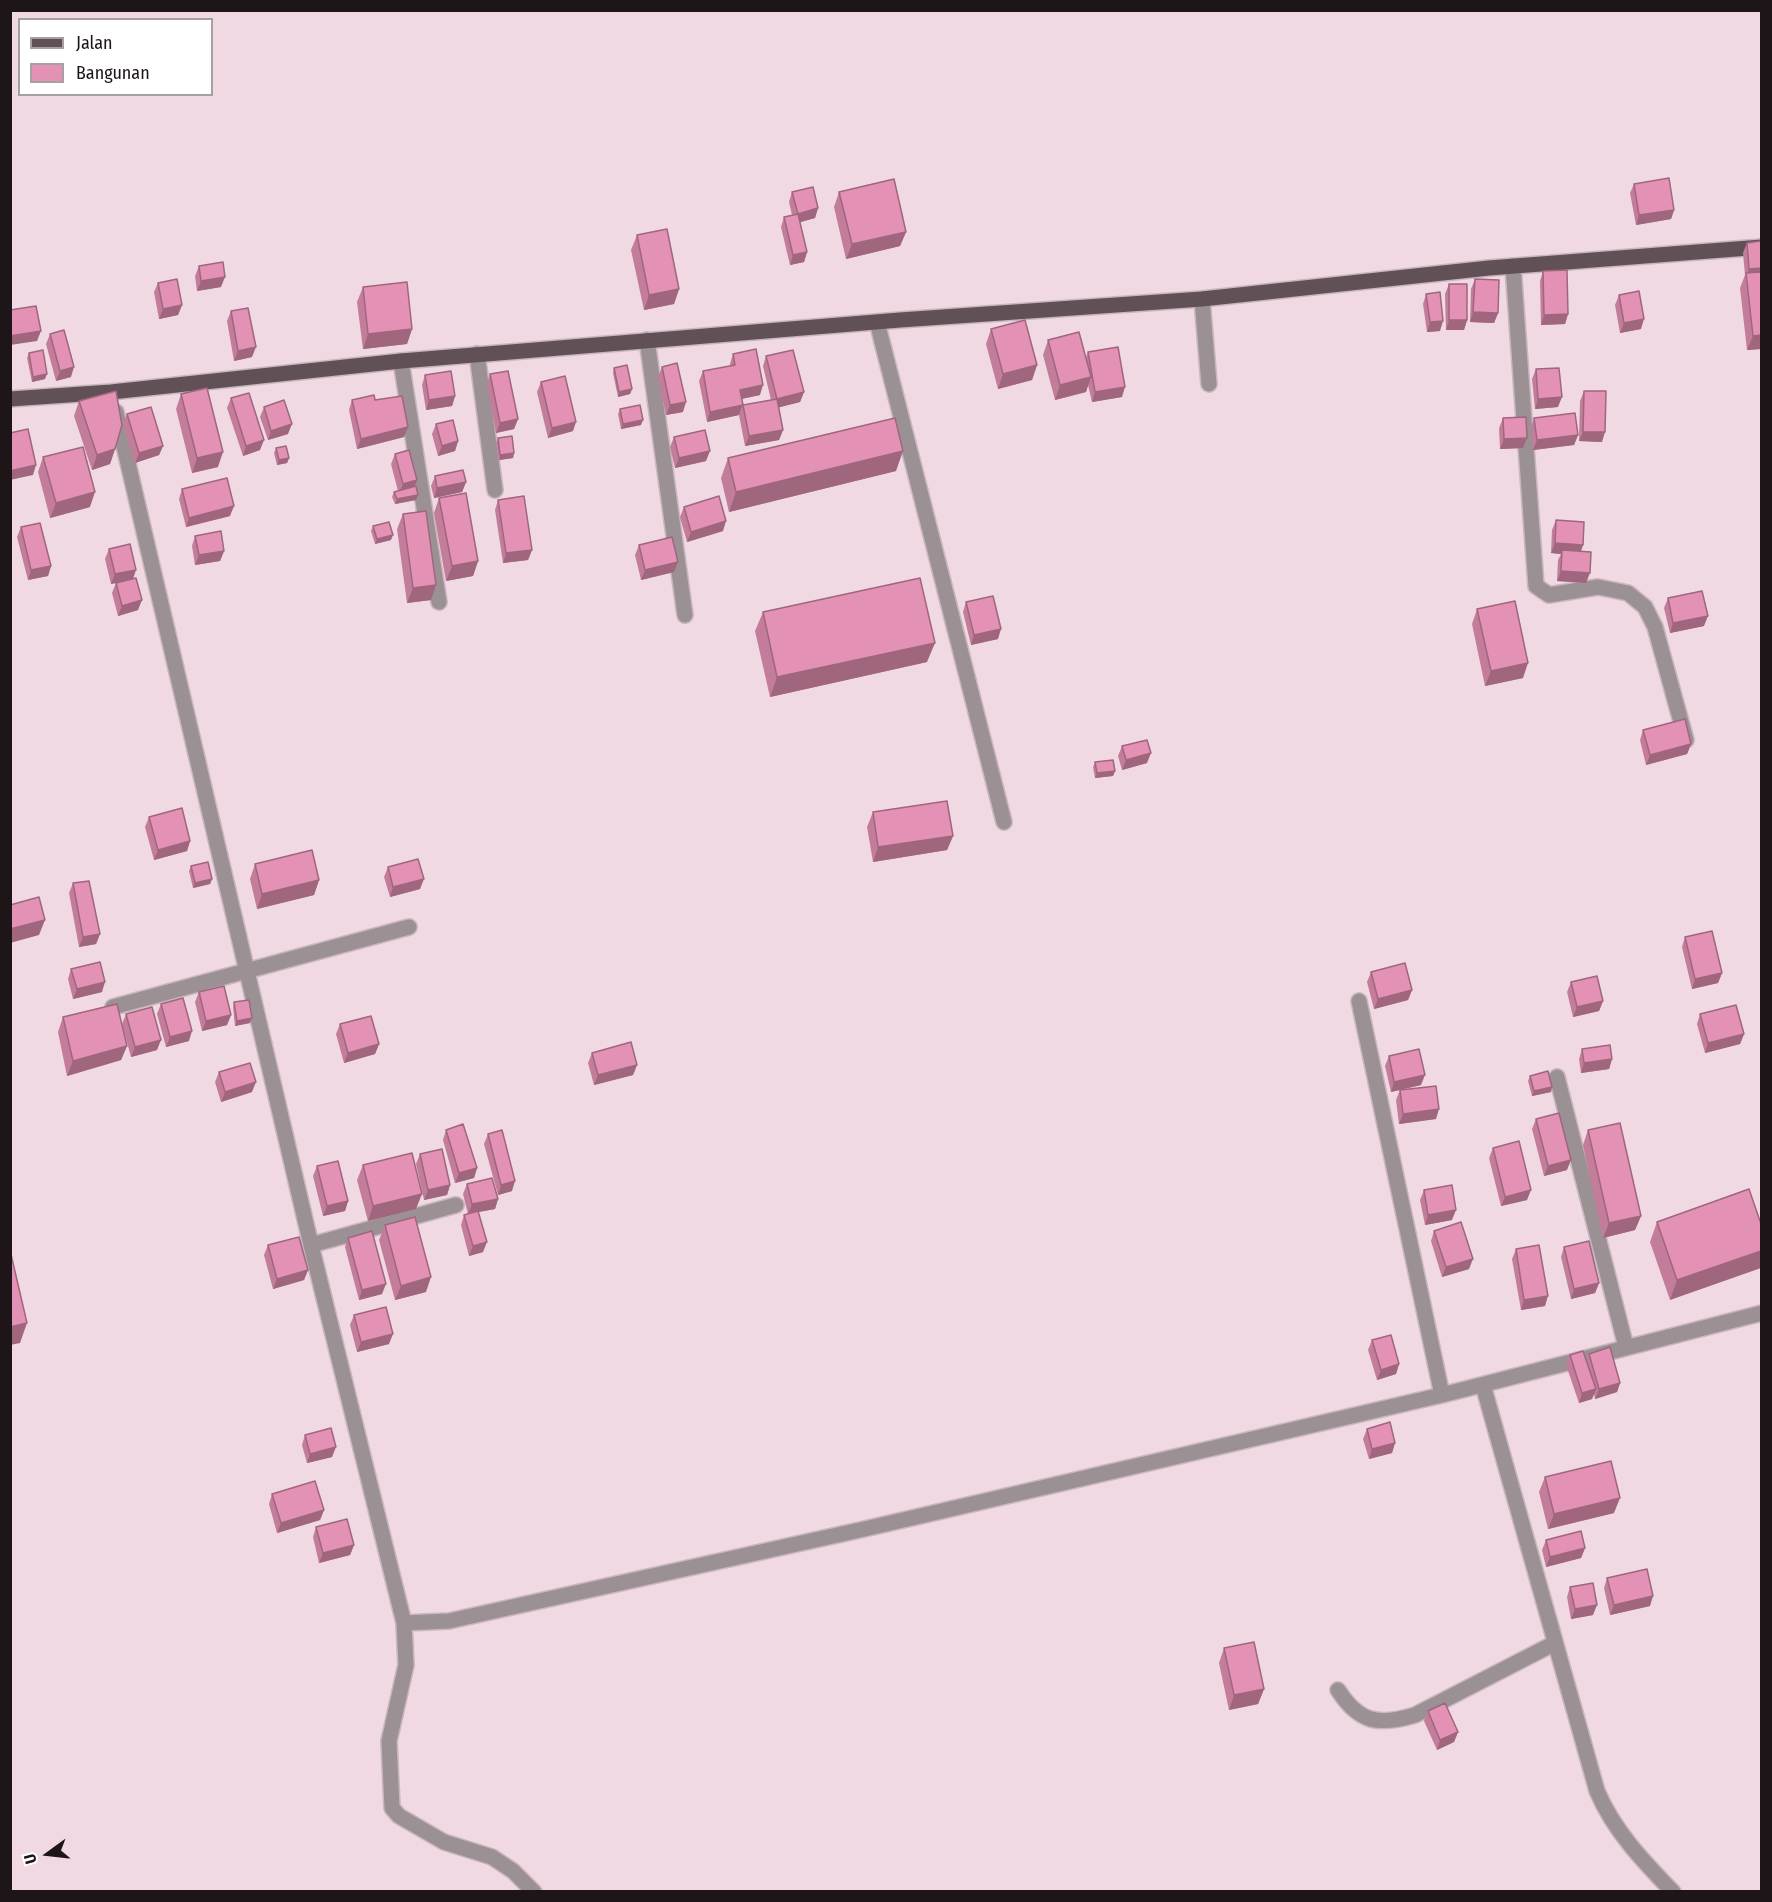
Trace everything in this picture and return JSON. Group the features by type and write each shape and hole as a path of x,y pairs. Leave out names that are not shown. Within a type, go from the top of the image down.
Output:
{"main road":[{"path":"10,399 111,392 477,354 1202,299 1513,266 1761,247"}],"street":[{"path":"1513,266 1536,586 1549,595 1598,587 1628,593 1646,607 1655,627 1686,740"},
{"path":"1202,299 1209,384"},
{"path":"877,322 1004,822"},
{"path":"647,340 685,615"},
{"path":"477,354 495,490"},
{"path":"401,361 439,602"},
{"path":"111,392 310,1245 404,1623 406,1665 389,1741 389,1800 399,1816 444,1842 492,1857 513,1871 534,1892"},
{"path":"113,1007 409,927"},
{"path":"1359,1001 1442,1395"},
{"path":"1557,1077 1626,1347"},
{"path":"310,1245 456,1205"},
{"path":"404,1623 449,1621 849,1533 1442,1395 1761,1313"},
{"path":"1483,1384 1588,1760 1605,1810 1642,1860 1673,1892"},
{"path":"1338,1690 1349,1708 1364,1718 1399,1720 1415,1715 1555,1643"}],"building":[{"path":"1669,178 1674,210 1639,215 1634,184"},
{"path":"894,179 906,232 852,244 839,192"},
{"path":"813,187 818,208 798,214 792,192"},
{"path":"798,214 807,252 793,255 784,217"},
{"path":"667,229 679,289 649,295 637,235"},
{"path":"1761,241 1761,268 1749,269 1747,243"},
{"path":"223,262 225,277 201,281 199,266"},
{"path":"1567,270 1568,314 1544,315 1543,271"},
{"path":"1761,272 1761,335 1753,336 1746,273"},
{"path":"177,279 182,305 163,309 158,283"},
{"path":"1475,279 1499,280 1498,313 1473,312"},
{"path":"407,282 412,329 368,334 363,287"},
{"path":"1449,284 1467,284 1467,320 1449,320"},
{"path":"1639,291 1644,319 1624,323 1619,295"},
{"path":"1440,292 1443,321 1430,322 1426,294"},
{"path":"36,306 41,331 10,336 10,310"},
{"path":"248,308 256,347 238,351 231,311"},
{"path":"1025,320 1037,365 1003,374 991,329"},
{"path":"64,330 74,367 60,371 50,334"},
{"path":"1079,332 1091,377 1060,385 1048,340"},
{"path":"1118,347 1125,387 1095,392 1088,352"},
{"path":"756,349 763,385 740,390 743,405 710,412 703,371 735,365 733,354"},
{"path":"43,350 47,374 33,377 29,353"},
{"path":"793,350 804,392 777,399 766,356"},
{"path":"677,363 686,402 670,405 662,367"},
{"path":"627,365 632,389 619,392 614,368"},
{"path":"1559,368 1562,397 1538,399 1536,369"},
{"path":"451,371 455,396 429,400 425,375"},
{"path":"508,371 518,419 500,423 490,374"},
{"path":"565,376 576,422 552,428 541,382"},
{"path":"207,388 223,452 197,458 181,394"},
{"path":"116,391 122,425 115,449 97,455 79,401"},
{"path":"1584,391 1606,391 1605,432 1583,432"},
{"path":"249,393 264,440 246,446 231,398"},
{"path":"374,395 375,400 402,396 408,427 361,439 352,400"},
{"path":"777,399 783,430 749,436 743,405"},
{"path":"284,400 292,424 271,431 264,407"},
{"path":"640,405 643,420 623,424 620,409"},
{"path":"151,407 163,446 139,453 127,414"},
{"path":"1575,413 1578,435 1537,440 1534,418"},
{"path":"1526,417 1527,438 1504,439 1503,418"},
{"path":"895,418 903,451 736,492 728,458"},
{"path":"453,420 458,441 442,446 436,424"},
{"path":"28,429 36,465 10,471 10,433"},
{"path":"705,430 710,451 679,458 674,437"},
{"path":"512,436 514,453 500,455 498,438"},
{"path":"286,446 289,458 279,460 276,448"},
{"path":"83,447 95,492 56,503 43,457"},
{"path":"409,450 417,480 403,484 395,454"},
{"path":"463,470 466,482 437,488 435,476"},
{"path":"227,478 234,506 189,518 182,489"},
{"path":"416,486 418,495 397,499 394,492"},
{"path":"466,493 478,561 452,566 439,498"},
{"path":"524,496 532,550 506,553 498,500"},
{"path":"719,496 726,521 691,532 684,507"},
{"path":"426,511 436,585 413,588 403,514"},
{"path":"1556,520 1584,522 1583,545 1555,543"},
{"path":"389,522 393,535 377,539 373,526"},
{"path":"40,523 51,566 31,570 21,527"},
{"path":"221,531 224,551 199,555 195,536"},
{"path":"672,537 678,562 645,570 639,545"},
{"path":"130,544 136,570 115,574 109,549"},
{"path":"1562,550 1591,552 1590,573 1561,571"},
{"path":"136,578 142,600 122,606 116,583"},
{"path":"920,578 935,643 777,677 763,612"},
{"path":"1702,591 1708,616 1673,623 1668,598"},
{"path":"993,596 1001,629 974,635 966,602"},
{"path":"1515,601 1528,663 1491,671 1477,609"},
{"path":"1685,719 1691,744 1650,755 1643,730"},
{"path":"1147,740 1151,753 1126,760 1122,746"},
{"path":"1113,760 1115,771 1097,773 1095,762"},
{"path":"947,801 953,836 878,847 873,812"},
{"path":"182,808 190,841 158,850 149,817"},
{"path":"312,850 319,880 262,894 255,864"},
{"path":"418,859 424,879 393,887 388,867"},
{"path":"208,862 212,879 195,883 191,866"},
{"path":"89,881 100,934 83,937 73,883"},
{"path":"39,897 45,920 10,929 10,905"},
{"path":"1712,931 1722,973 1695,979 1685,937"},
{"path":"100,962 105,982 77,989 71,969"},
{"path":"1405,963 1412,990 1378,999 1371,972"},
{"path":"1597,976 1603,1001 1577,1007 1571,982"},
{"path":"224,986 231,1015 206,1021 199,992"},
{"path":"183,998 192,1031 170,1037 161,1004"},
{"path":"249,1000 252,1018 237,1021 234,1002"},
{"path":"117,1004 127,1046 73,1061 63,1017"},
{"path":"1736,1005 1744,1034 1708,1043 1700,1014"},
{"path":"152,1007 161,1040 135,1047 126,1014"},
{"path":"371,1016 379,1044 348,1053 340,1024"},
{"path":"631,1042 637,1065 598,1075 592,1053"},
{"path":"1610,1045 1612,1059 1584,1063 1582,1049"},
{"path":"1419,1049 1425,1075 1394,1082 1389,1056"},
{"path":"250,1063 256,1082 225,1092 219,1072"},
{"path":"1548,1071 1552,1087 1534,1091 1530,1076"},
{"path":"1436,1086 1439,1109 1403,1114 1400,1090"},
{"path":"1559,1113 1571,1160 1548,1166 1536,1119"},
{"path":"1620,1123 1641,1216 1609,1223 1588,1130"},
{"path":"463,1124 477,1168 459,1173 446,1130"},
{"path":"502,1130 515,1181 501,1185 488,1134"},
{"path":"1519,1141 1531,1190 1505,1197 1493,1148"},
{"path":"442,1149 450,1185 428,1190 420,1154"},
{"path":"412,1153 422,1194 373,1206 363,1165"},
{"path":"338,1161 348,1201 327,1206 317,1166"},
{"path":"492,1178 498,1199 472,1204 467,1184"},
{"path":"1452,1185 1456,1210 1428,1215 1424,1190"},
{"path":"1749,1189 1761,1224 1761,1251 1677,1280 1657,1222"},
{"path":"478,1211 487,1242 473,1246 464,1215"},
{"path":"415,1217 431,1277 401,1286 385,1225"},
{"path":"1461,1222 1473,1259 1446,1267 1434,1231"},
{"path":"372,1231 386,1284 362,1290 348,1238"},
{"path":"299,1237 308,1270 277,1279 268,1245"},
{"path":"1589,1241 1599,1283 1574,1289 1564,1247"},
{"path":"1539,1245 1548,1296 1524,1300 1516,1249"},
{"path":"10,1250 27,1323 10,1327"},
{"path":"386,1307 393,1334 361,1342 354,1315"},
{"path":"1391,1335 1399,1364 1381,1370 1372,1340"},
{"path":"1610,1347 1620,1383 1599,1389 1589,1354"},
{"path":"1583,1351 1596,1389 1582,1393 1570,1355"},
{"path":"1390,1422 1395,1443 1372,1449 1367,1429"},
{"path":"331,1428 336,1447 310,1454 305,1435"},
{"path":"1611,1461 1620,1498 1554,1514 1545,1477"},
{"path":"315,1481 324,1510 281,1523 272,1494"},
{"path":"347,1519 354,1545 323,1553 316,1527"},
{"path":"1581,1531 1585,1548 1550,1557 1546,1540"},
{"path":"1647,1569 1653,1596 1614,1605 1607,1578"},
{"path":"1593,1583 1597,1605 1575,1609 1570,1587"},
{"path":"1254,1642 1264,1689 1234,1695 1224,1648"},
{"path":"1445,1703 1458,1732 1440,1740 1428,1711"}]}
